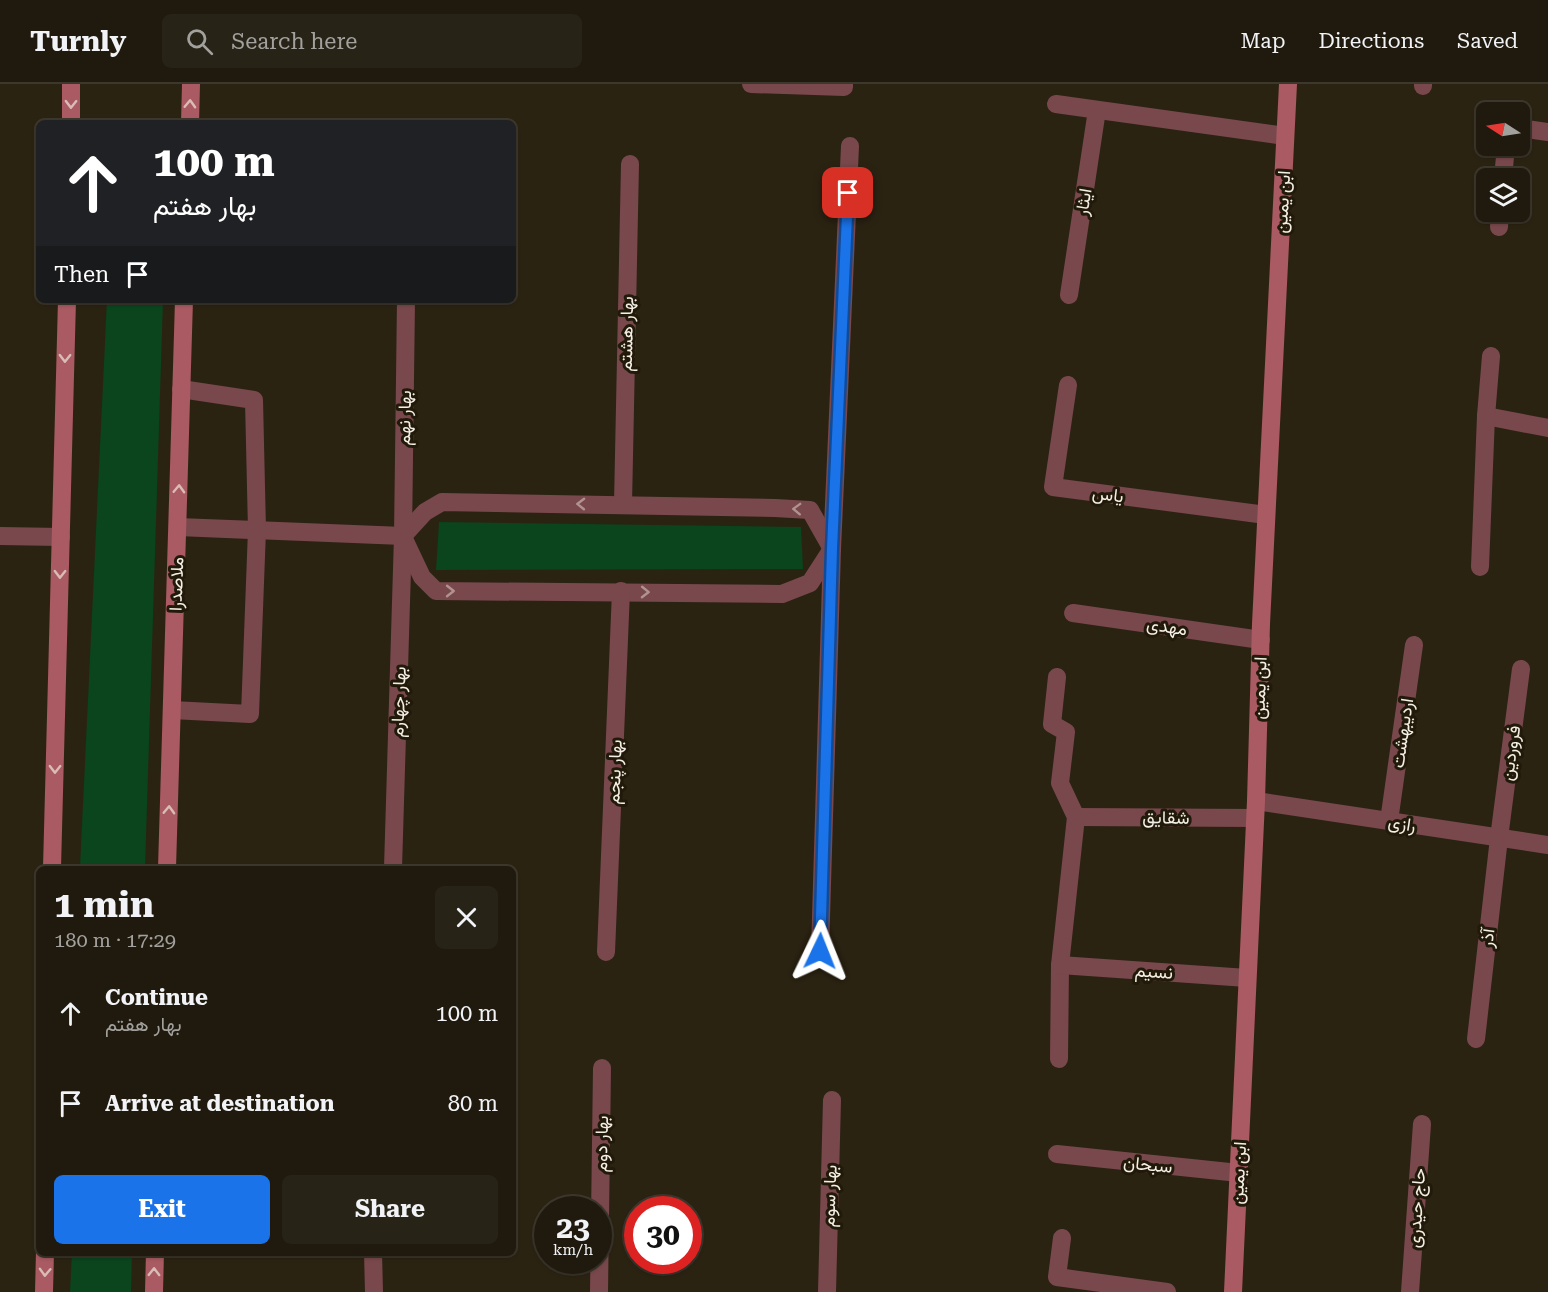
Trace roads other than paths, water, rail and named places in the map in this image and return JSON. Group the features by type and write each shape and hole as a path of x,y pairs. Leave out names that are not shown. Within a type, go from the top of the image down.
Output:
{"street":[{"path":"70,120 71,84"},
{"path":"190,120 191,84"},
{"path":"751,84 844,86"},
{"name":"ابن یمین","path":"1233,1292 1266,515 1288,84"},
{"path":"1056,104 1285,136"},
{"name":"ایثار","path":"1069,295 1097,110"},
{"path":"1530,129 1548,132"},
{"path":"820,951 832,549 850,146"},
{"name":"بهار هشتم","path":"623,504 630,164"},
{"path":"52,866 67,303"},
{"name":"ملاصدرا","path":"167,866 184,303"},
{"name":"بهار نهم","path":"402,536 406,303"},
{"path":"1480,567 1486,416 1491,356"},
{"name":"یاس","path":"1068,385 1053,487 1266,515"},
{"path":"172,710 250,714 257,530 254,400 182,389"},
{"path":"1486,416 1548,428"},
{"path":"178,527 402,536 425,512 442,502 623,504 810,510 832,549"},
{"path":"0,536 61,537"},
{"path":"402,536 422,577 436,591 782,594 810,583 832,549"},
{"name":"بهار چهارم","path":"393,866 402,536"},
{"name":"بهار پنجم","path":"606,952 621,591"},
{"name":"مهدی","path":"1073,613 1261,640"},
{"name":"اردیبهشت","path":"1389,821 1414,645"},
{"name":"فروردین","path":"1499,838 1521,669"},
{"path":"1057,678 1052,724 1066,732 1060,783 1076,817 1060,965 1059,1059"},
{"name":"شقایق","path":"1076,817 1255,810"},
{"name":"رازی","path":"1255,810 1389,821 1548,845"},
{"name":"آذر","path":"1476,1039 1499,838"},
{"name":"نسیم","path":"1060,965 1247,978"},
{"name":"بهار دوم","path":"599,1292 602,1068"},
{"name":"بهار سوم","path":"826,1292 832,1100"},
{"name":"حاج حیدری","path":"1410,1292 1422,1124"},
{"name":"سبحان","path":"1057,1154 1239,1173"},
{"path":"1062,1238 1058,1277 1167,1292"},
{"path":"44,1292 45,1256"},
{"path":"154,1292 155,1256"},
{"path":"373,1256 374,1292"}]}
